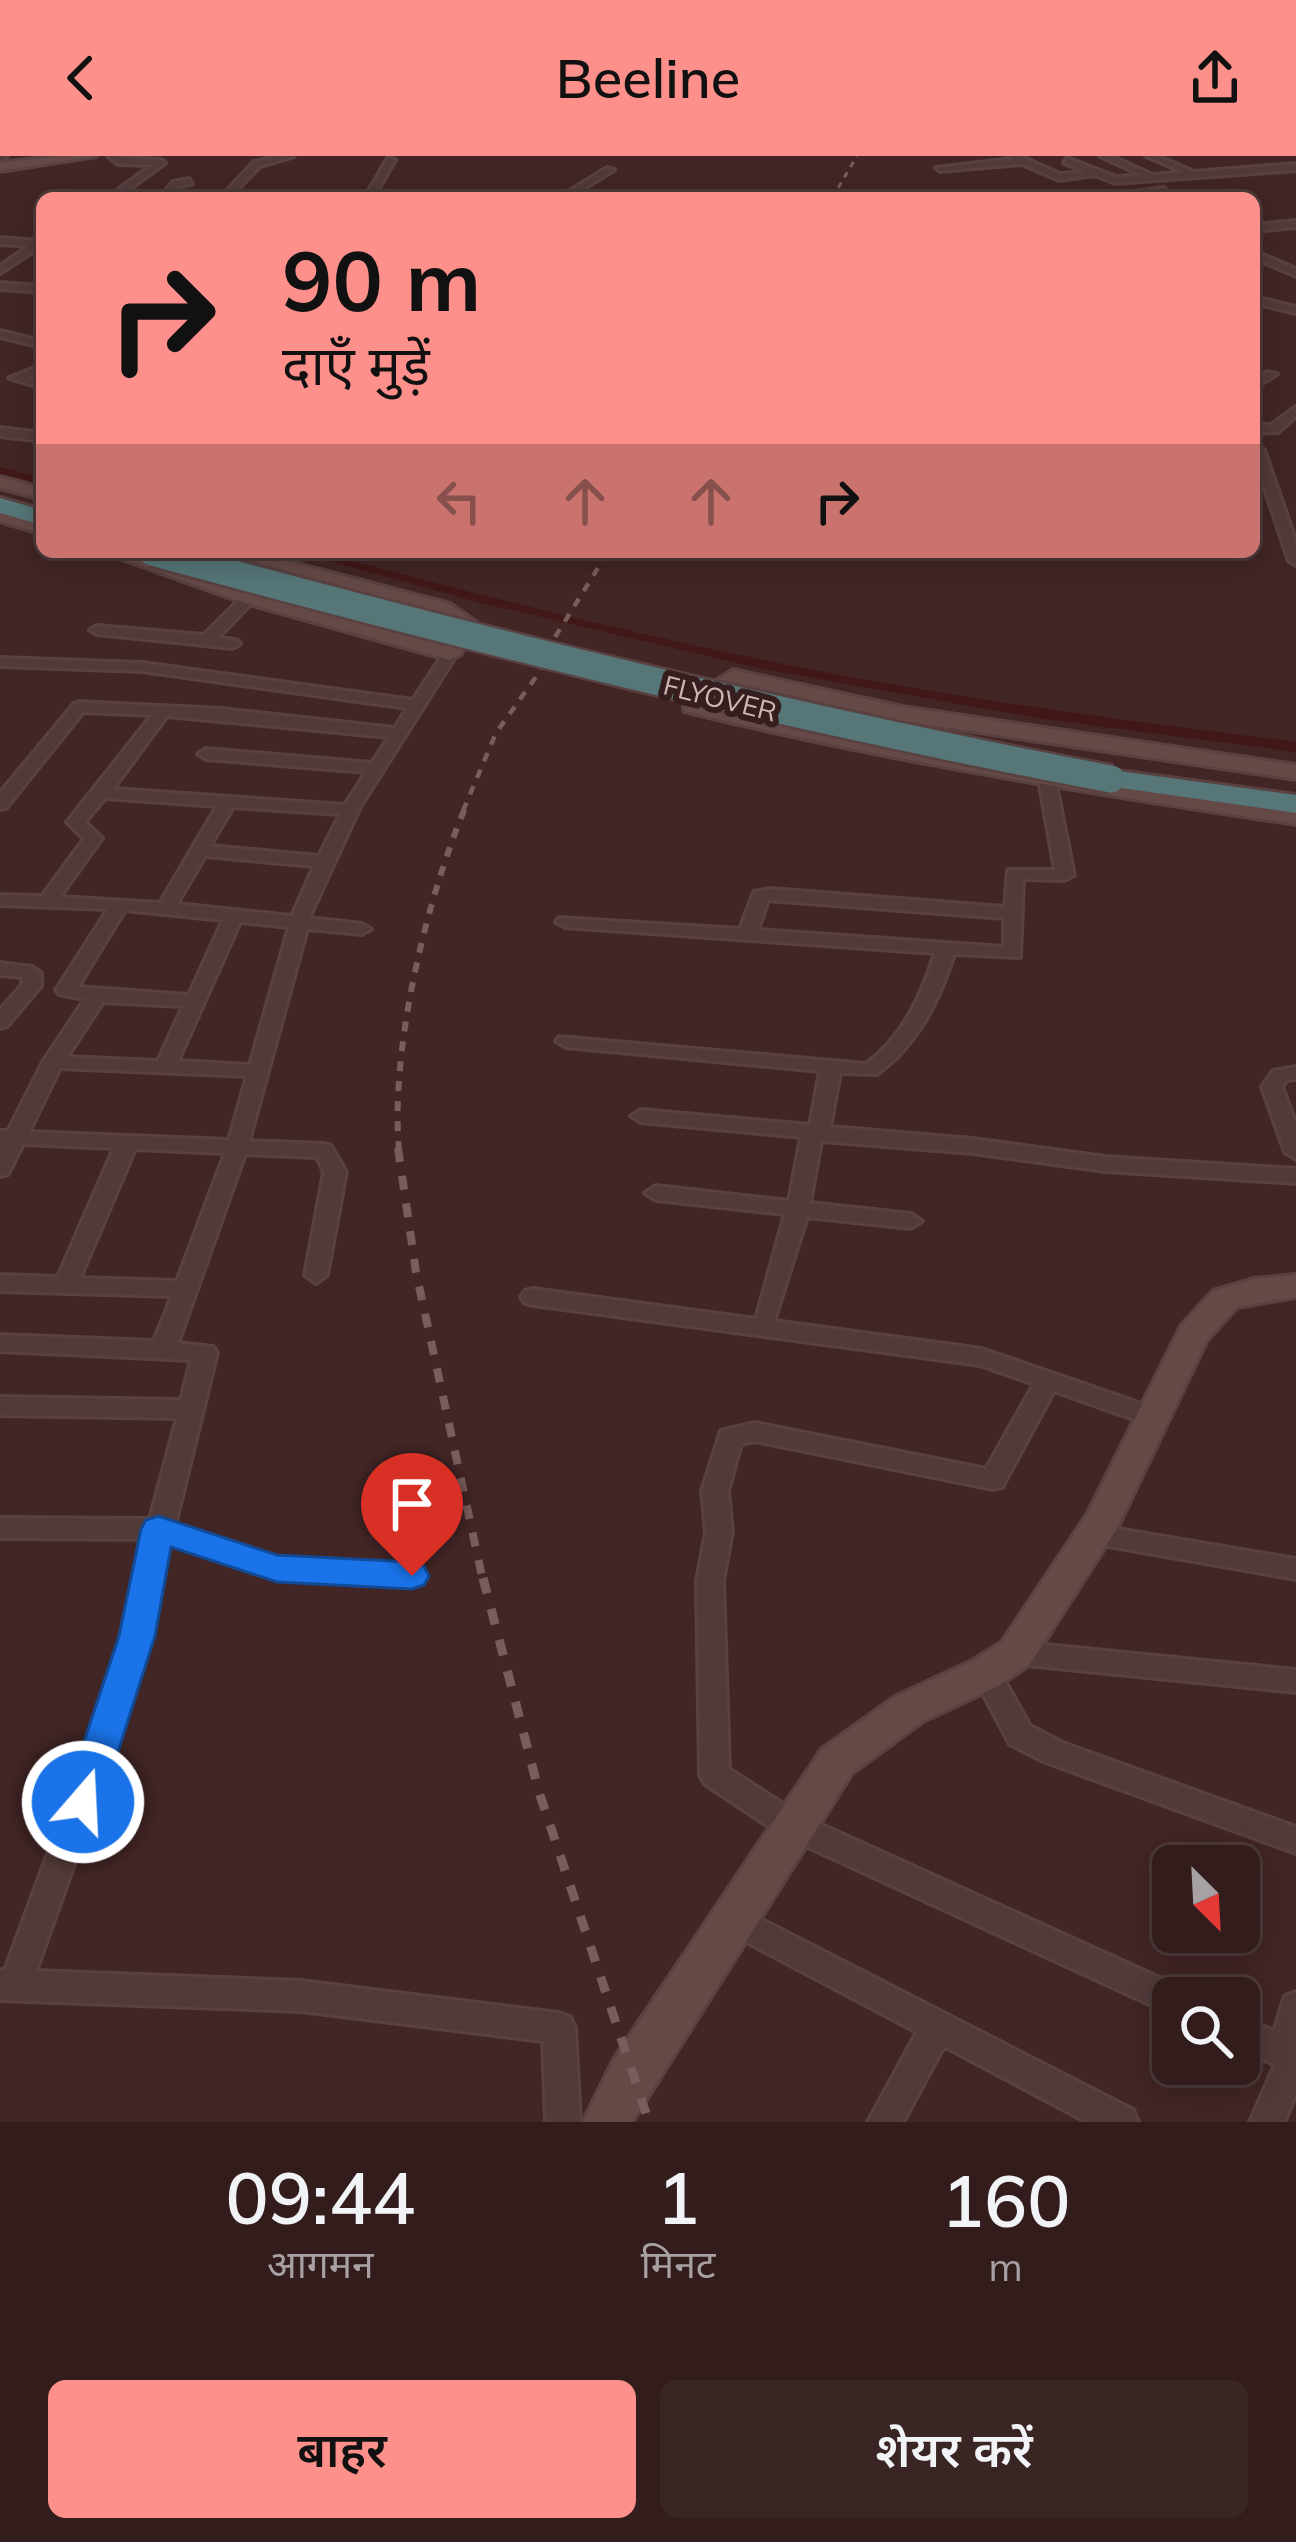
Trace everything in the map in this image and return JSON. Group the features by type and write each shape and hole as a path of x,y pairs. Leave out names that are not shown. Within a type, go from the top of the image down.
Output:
{"highway":[{"path":"0,493 36,504"},
{"path":"0,505 36,516"},
{"name":"FLYOVER","path":"174,558 433,629 914,743 1112,779 1296,804"},
{"name":"FLYOVER","path":"218,558 576,656 922,733 1120,767 1296,790"}],"street":[{"path":"33,163 48,156"},
{"path":"1,161 33,163 89,156"},
{"path":"112,156 118,161 161,163 120,192"},
{"path":"230,192 257,164 290,156"},
{"path":"963,156 981,165"},
{"path":"1012,156 1059,177 1098,173"},
{"path":"1103,156 1154,178"},
{"path":"1150,156 1196,175"},
{"path":"1242,156 1296,179"},
{"path":"372,192 391,160"},
{"path":"940,168 1024,161"},
{"path":"1067,161 1115,180 1296,167"},
{"path":"1217,164 1236,172"},
{"path":"572,192 610,170"},
{"path":"169,192 176,184 189,182"},
{"path":"1149,192 1183,189"},
{"path":"1260,217 1296,214"},
{"path":"1260,233 1296,224"},
{"path":"1260,234 1296,236"},
{"path":"0,241 36,245"},
{"path":"3,266 36,249"},
{"path":"0,284 36,251"},
{"path":"1260,257 1296,274"},
{"path":"0,284 36,288"},
{"path":"1260,301 1296,310"},
{"path":"0,334 36,343"},
{"path":"36,370 15,378 36,383"},
{"path":"1260,429 1274,429 1296,410"},
{"path":"0,432 36,436"},
{"path":"1260,456 1296,561"},
{"path":"0,482 36,492"},
{"path":"0,515 36,526"},
{"path":"130,558 249,598 450,654"},
{"path":"163,1350 237,1148 299,922 323,862 466,622 460,615 252,558"},
{"path":"208,640 249,598"},
{"path":"97,629 232,644"},
{"path":"0,662 142,667 416,705"},
{"path":"1296,772 903,714 733,676 692,706 835,741 1296,818"},
{"path":"0,804 79,706 398,733"},
{"path":"48,902 93,838 75,823 164,711"},
{"path":"206,754 376,768"},
{"path":"565,922 1013,952 1014,874 1065,875 1047,780"},
{"path":"101,793 351,810"},
{"path":"165,909 228,802"},
{"path":"203,851 323,862"},
{"path":"748,934 760,896 771,894 1014,913"},
{"path":"0,922 9,900 120,904 362,929"},
{"path":"120,904 65,990 192,1000"},
{"path":"165,1068 233,916"},
{"path":"566,1041 870,1070 884,1062 925,1002 946,949"},
{"path":"0,969 32,973 31,986 0,1022"},
{"path":"0,1168 8,1137 97,996"},
{"path":"53,1062 259,1071"},
{"path":"766,1316 798,1209 831,1069"},
{"path":"1296,1073 1280,1075 1272,1087 1296,1152"},
{"path":"641,1116 1105,1164 1296,1176"},
{"path":"8,1137 324,1150 335,1172 316,1275"},
{"path":"66,1285 126,1144"},
{"path":"656,1193 911,1221"},
{"path":"0,1283 186,1289"},
{"path":"607,2122 631,2074 837,1761 909,1709 1001,1663 1094,1535 1193,1334 1225,1299 1295,1283"},
{"path":"533,1297 982,1358 1153,1418"},
{"path":"0,1343 206,1354 117,1704 8,1985 302,1996 559,2028 563,2122"},
{"path":"1048,1381 993,1480 755,1432 730,1437 715,1491 719,1532 710,1581 715,1775 791,1826 1152,1990"},
{"path":"0,1406 190,1409"},
{"path":"0,1528 158,1529 277,1568 412,1576"},
{"path":"1094,1535 1296,1569"},
{"path":"1001,1663 1296,1681"},
{"path":"1001,1663 1020,1735 1053,1752 1296,1840"},
{"path":"733,1919 1120,2122"},
{"path":"1267,2122 1296,2058 1288,2038 1296,2007"},
{"path":"885,2122 937,2027"},
{"path":"1260,2041 1296,2058"}],"waterway":[{"path":"0,471 36,480"},
{"path":"326,558 578,623 763,664 1075,719 1296,747"}],"railway":[{"path":"836,192 857,156"},
{"path":"463,811 496,733 538,674 552,642 604,558"},
{"path":"399,1151 400,1068 414,976 437,887 465,808"},
{"path":"398,1148 416,1272 483,1581"},
{"path":"483,1578 539,1792 649,2122"}],"route":[{"path":"83,1802 137,1636 158,1529 277,1568 412,1576"}]}
